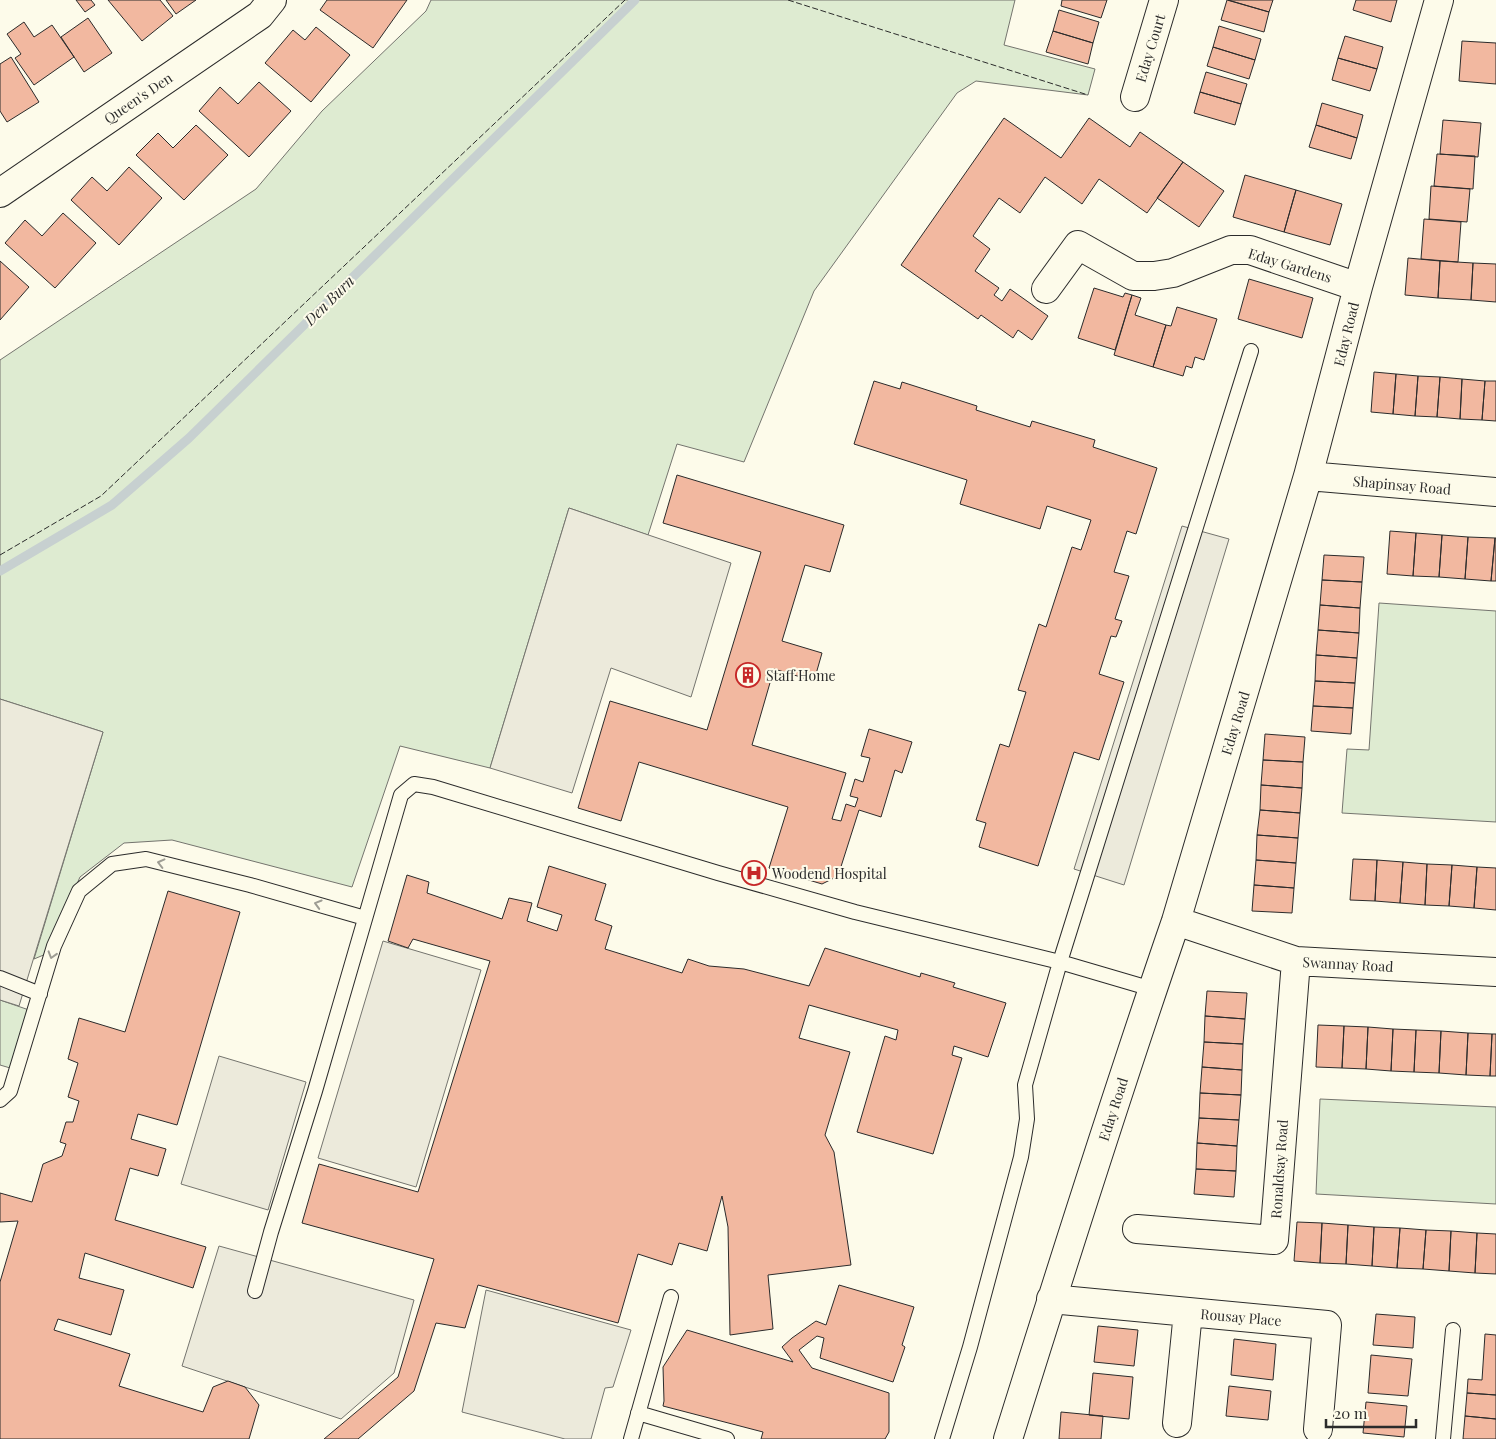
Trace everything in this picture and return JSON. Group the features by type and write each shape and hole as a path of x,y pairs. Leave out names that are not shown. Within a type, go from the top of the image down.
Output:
{"street":[{"name":"Queen's Den","path":"0,193 260,15 272,0"},
{"name":"Eday Court","path":"1135,97 1164,0"},
{"name":"Eday Road","path":"1008,1439 1051,1299 1176,921 1308,476 1358,286 1439,0"},
{"name":"Eday Gardens","path":"1046,289 1078,245 1133,276 1154,276 1173,273 1231,250 1250,250 1358,286"},
{"name":"Shapinsay Road","path":"1308,476 1496,492"},
{"name":"Swannay Road","path":"1176,921 1296,961 1496,972"},
{"name":"Ronaldsay Road","path":"1137,1229 1274,1240 1296,961"},
{"name":"Rousay Place","path":"1051,1299 1328,1325 1318,1429"},
{"path":"1177,1423 1188,1312"}],"lane":[{"path":"942,1439 970,1347 1021,1157 1027,1119 1024,1085 1060,962 1250,351"},
{"path":"255,1291 401,795 414,784 433,787 718,873 855,912 1060,962 1152,989"},
{"path":"0,1100 10,1091 54,946 80,891 112,864 146,859 250,885 365,918"},
{"path":"0,978 40,994"},
{"path":"631,1439 671,1297"},
{"path":"1443,1439 1453,1330"},
{"path":"638,1413 726,1439"}],"green space":[{"path":"431,0 1015,0 1004,45 1095,69 1088,95 976,81 957,93 814,291 744,462 677,444 648,535 569,508 490,768 400,746 352,887 172,840 124,843 80,877 46,954 34,959 103,732 0,699 0,360 256,189 322,111 426,11"},
{"path":"1379,603 1496,611 1496,822 1342,813 1347,749 1369,750"},
{"path":"0,1000 32,1011 17,1070 0,1065"},
{"path":"1320,1099 1496,1107 1496,1204 1316,1194"}],"shaded area":[{"path":"569,508 731,563 691,697 611,668 572,793 490,768"},
{"path":"1182,526 1229,539 1124,885 1074,869"},
{"path":"0,699 103,732 19,1006 0,1000"},
{"path":"383,941 481,970 416,1187 318,1158"},
{"path":"219,1056 306,1082 268,1210 181,1184"},
{"path":"219,1246 414,1300 394,1373 341,1419 182,1366"},
{"path":"486,1290 631,1330 613,1387 605,1388 591,1439 565,1439 462,1412"}],"building":[{"path":"76,0 91,0 95,5 85,12"},
{"path":"108,0 160,0 173,16 142,41"},
{"path":"166,0 196,0 176,14"},
{"path":"327,0 407,0 373,48 320,10"},
{"path":"1062,0 1107,0 1101,18 1061,6"},
{"path":"1227,0 1269,12 1264,32 1221,20"},
{"path":"1228,0 1273,0 1269,12"},
{"path":"1356,0 1397,0 1391,22 1353,10"},
{"path":"1059,10 1099,22 1093,43 1053,31"},
{"path":"88,18 112,53 84,72 61,37"},
{"path":"24,22 34,37 52,25 74,57 34,85 15,58 21,54 7,34"},
{"path":"1219,26 1261,39 1255,60 1213,47"},
{"path":"316,27 350,55 311,102 265,63 293,30 305,40"},
{"path":"1053,31 1093,43 1088,64 1046,52"},
{"path":"1345,36 1383,47 1377,69 1338,58"},
{"path":"1462,41 1496,43 1496,84 1459,81"},
{"path":"1213,47 1255,60 1249,79 1207,66"},
{"path":"11,57 39,102 7,122 0,111 0,64"},
{"path":"1338,58 1377,69 1370,91 1332,80"},
{"path":"1206,72 1247,84 1241,104 1200,92"},
{"path":"259,82 291,111 249,157 199,111 220,87 238,104"},
{"path":"1200,92 1241,104 1235,125 1194,113"},
{"path":"1322,103 1363,115 1357,138 1316,125"},
{"path":"1004,118 1061,158 1089,118 1130,147 1140,132 1183,162 1147,213 1099,179 1082,204 1045,177 1020,213 999,198 973,236 990,249 975,271 999,288 994,295 1002,301 1010,289 1048,316 1032,340 1018,330 1013,338 981,315 978,319 901,265"},
{"path":"1443,120 1481,123 1478,157 1440,154"},
{"path":"196,125 228,155 184,200 136,155 158,133 173,148"},
{"path":"1316,125 1357,138 1351,159 1309,147"},
{"path":"1437,154 1475,156 1473,189 1434,186"},
{"path":"1183,162 1224,191 1199,227 1157,198"},
{"path":"129,167 162,198 119,245 71,200 92,177 107,191"},
{"path":"1245,175 1296,190 1284,232 1233,217"},
{"path":"1431,186 1470,189 1467,222 1429,219"},
{"path":"1296,190 1342,204 1330,245 1284,232"},
{"path":"63,213 96,243 55,288 5,243 25,220 42,236"},
{"path":"1424,219 1461,222 1458,262 1421,259"},
{"path":"1408,258 1440,261 1438,298 1405,295"},
{"path":"0,261 29,287 0,320"},
{"path":"1440,261 1473,263 1471,300 1438,298"},
{"path":"1473,263 1496,264 1496,302 1471,300"},
{"path":"1249,279 1313,298 1302,338 1238,319"},
{"path":"1094,288 1123,297 1125,293 1132,295 1115,350 1078,338"},
{"path":"1132,295 1141,298 1135,315 1166,325 1153,367 1114,355"},
{"path":"1177,307 1217,319 1204,360 1195,357 1192,368 1186,366 1183,376 1153,367 1166,325 1171,326"},
{"path":"1374,372 1396,374 1393,414 1371,412"},
{"path":"1396,374 1418,376 1415,416 1393,414"},
{"path":"1418,376 1440,377 1437,417 1415,416"},
{"path":"1440,377 1462,379 1460,419 1437,417"},
{"path":"1462,379 1485,381 1482,420 1460,419"},
{"path":"874,381 900,389 902,382 977,406 976,410 1030,427 1032,421 1095,440 1093,447 1157,468 1136,534 1127,531 1114,572 1129,576 1115,619 1122,621 1116,637 1111,636 1099,674 1124,682 1099,760 1074,752 1038,866 979,847 986,823 976,820 1000,744 1009,747 1026,692 1018,690 1039,624 1046,627 1072,547 1081,550 1091,520 1047,506 1040,529 960,504 967,480 854,444"},
{"path":"1485,381 1496,381 1496,421 1482,420"},
{"name":"Staff Home","path":"677,475 844,525 830,572 805,565 782,641 822,653 814,681 774,669 752,745 846,773 832,819 841,821 846,804 855,807 858,798 850,796 855,779 863,782 870,758 861,756 869,729 912,742 902,773 895,770 881,817 859,810 838,876 822,884 769,868 788,807 639,762 621,821 578,808 610,701 707,730 761,552 663,523"},
{"path":"1390,531 1416,533 1413,576 1387,574"},
{"path":"1416,533 1442,535 1439,577 1413,576"},
{"path":"1442,535 1468,537 1465,579 1439,577"},
{"path":"1468,537 1495,538 1491,581 1465,579"},
{"path":"1495,538 1496,581 1491,581"},
{"path":"1324,555 1364,557 1362,582 1322,580"},
{"path":"1322,580 1362,582 1360,608 1320,605"},
{"path":"1320,605 1360,608 1359,633 1318,630"},
{"path":"1318,630 1359,633 1357,658 1316,655"},
{"path":"1316,655 1357,658 1355,683 1315,681"},
{"path":"1315,681 1355,683 1353,708 1313,706"},
{"path":"1313,706 1353,708 1351,734 1311,731"},
{"path":"1265,734 1305,737 1303,762 1263,760"},
{"path":"1263,760 1303,762 1302,788 1261,785"},
{"path":"1261,785 1302,788 1300,813 1260,810"},
{"path":"1260,810 1300,813 1298,838 1257,835"},
{"path":"1257,835 1298,838 1296,863 1256,860"},
{"path":"1353,859 1377,860 1375,901 1350,900"},
{"path":"1256,860 1296,863 1294,888 1254,885"},
{"path":"1377,860 1403,862 1400,903 1375,901"},
{"path":"1403,862 1427,864 1425,905 1400,903"},
{"path":"1427,864 1452,865 1449,906 1425,905"},
{"path":"1452,865 1477,867 1474,908 1449,906"},
{"path":"549,866 606,884 595,920 612,926 605,949 682,973 688,959 709,966 744,969 809,986 825,948 920,977 921,973 955,983 953,987 1006,1003 988,1057 954,1046 952,1055 962,1058 933,1154 857,1132 885,1036 896,1040 898,1030 809,1005 799,1038 850,1052 825,1135 834,1152 851,1265 768,1275 773,1329 730,1335 728,1227 722,1196 707,1251 679,1243 672,1265 638,1254 618,1323 478,1285 465,1328 436,1323 414,1391 358,1439 324,1439 398,1377 434,1259 302,1223 319,1164 418,1192 490,961 413,939 408,948 388,941 407,875 429,882 427,893 502,919 509,898 532,903 527,921 557,931 562,915 537,907"},
{"path":"1477,867 1496,868 1496,910 1474,908"},
{"path":"1254,885 1294,888 1292,913 1252,911"},
{"path":"168,891 240,912 177,1125 138,1114 131,1139 166,1149 158,1176 130,1168 115,1220 206,1247 193,1288 85,1253 79,1278 124,1290 111,1335 58,1319 54,1330 130,1354 119,1386 203,1412 213,1387 228,1381 245,1387 259,1405 249,1439 0,1439 0,1282 18,1221 0,1222 0,1193 32,1202 43,1164 62,1156 66,1144 60,1142 66,1122 73,1122 79,1101 68,1097 78,1063 68,1059 79,1018 125,1032"},
{"path":"1207,991 1247,993 1245,1019 1205,1016"},
{"path":"1205,1016 1245,1019 1243,1044 1204,1042"},
{"path":"1318,1025 1344,1026 1342,1068 1316,1067"},
{"path":"1344,1026 1368,1027 1366,1069 1342,1068"},
{"path":"1368,1027 1393,1029 1391,1071 1366,1069"},
{"path":"1393,1029 1416,1030 1414,1072 1391,1071"},
{"path":"1416,1030 1441,1031 1439,1073 1414,1072"},
{"path":"1441,1031 1468,1033 1466,1075 1439,1073"},
{"path":"1468,1033 1492,1034 1490,1076 1466,1075"},
{"path":"1492,1034 1496,1034 1496,1076 1490,1076"},
{"path":"1204,1042 1243,1044 1242,1070 1202,1067"},
{"path":"1202,1067 1242,1070 1241,1095 1200,1093"},
{"path":"1200,1093 1241,1095 1239,1120 1199,1118"},
{"path":"1199,1118 1239,1120 1237,1146 1197,1143"},
{"path":"1197,1143 1237,1146 1236,1171 1196,1169"},
{"path":"1196,1169 1236,1171 1234,1197 1194,1194"},
{"path":"1297,1222 1322,1223 1320,1263 1294,1261"},
{"path":"1322,1223 1348,1225 1346,1264 1320,1263"},
{"path":"1348,1225 1374,1227 1372,1266 1346,1264"},
{"path":"1374,1227 1400,1228 1397,1268 1372,1266"},
{"path":"1400,1228 1426,1230 1423,1269 1397,1268"},
{"path":"1426,1230 1451,1231 1449,1271 1423,1269"},
{"path":"1451,1231 1477,1233 1475,1273 1449,1271"},
{"path":"1477,1233 1496,1234 1496,1274 1475,1273"},
{"path":"839,1285 914,1307 902,1345 905,1347 893,1382 820,1358 824,1338 817,1336 799,1350 812,1368 889,1393 889,1432 885,1439 761,1439 763,1432 663,1406 663,1367 687,1330 793,1362 782,1347 816,1321 826,1325"},
{"path":"1376,1314 1415,1317 1413,1348 1373,1345"},
{"path":"1098,1326 1138,1330 1134,1366 1094,1362"},
{"path":"1485,1334 1496,1335 1496,1395 1467,1393 1468,1379 1482,1380"},
{"path":"1234,1339 1276,1344 1273,1380 1231,1375"},
{"path":"1371,1355 1412,1359 1408,1396 1368,1393"},
{"path":"1093,1373 1133,1377 1129,1419 1089,1415"},
{"path":"1229,1386 1271,1391 1268,1420 1226,1416"},
{"path":"1467,1393 1496,1395 1496,1419 1465,1416"},
{"path":"1366,1402 1407,1406 1404,1437 1363,1433"},
{"path":"1061,1412 1103,1416 1101,1439 1059,1439"},
{"path":"1465,1416 1496,1419 1496,1439 1463,1439"}],"waterway":[{"name":"Den Burn","path":"0,571 112,505 189,438 635,0"}],"fence":[{"path":"0,555 101,496 625,0"},
{"path":"788,0 1088,95"}],"place":[{"name":"Staff Home","path":"748,675"},
{"name":"Woodend Hospital","path":"754,873"}]}
